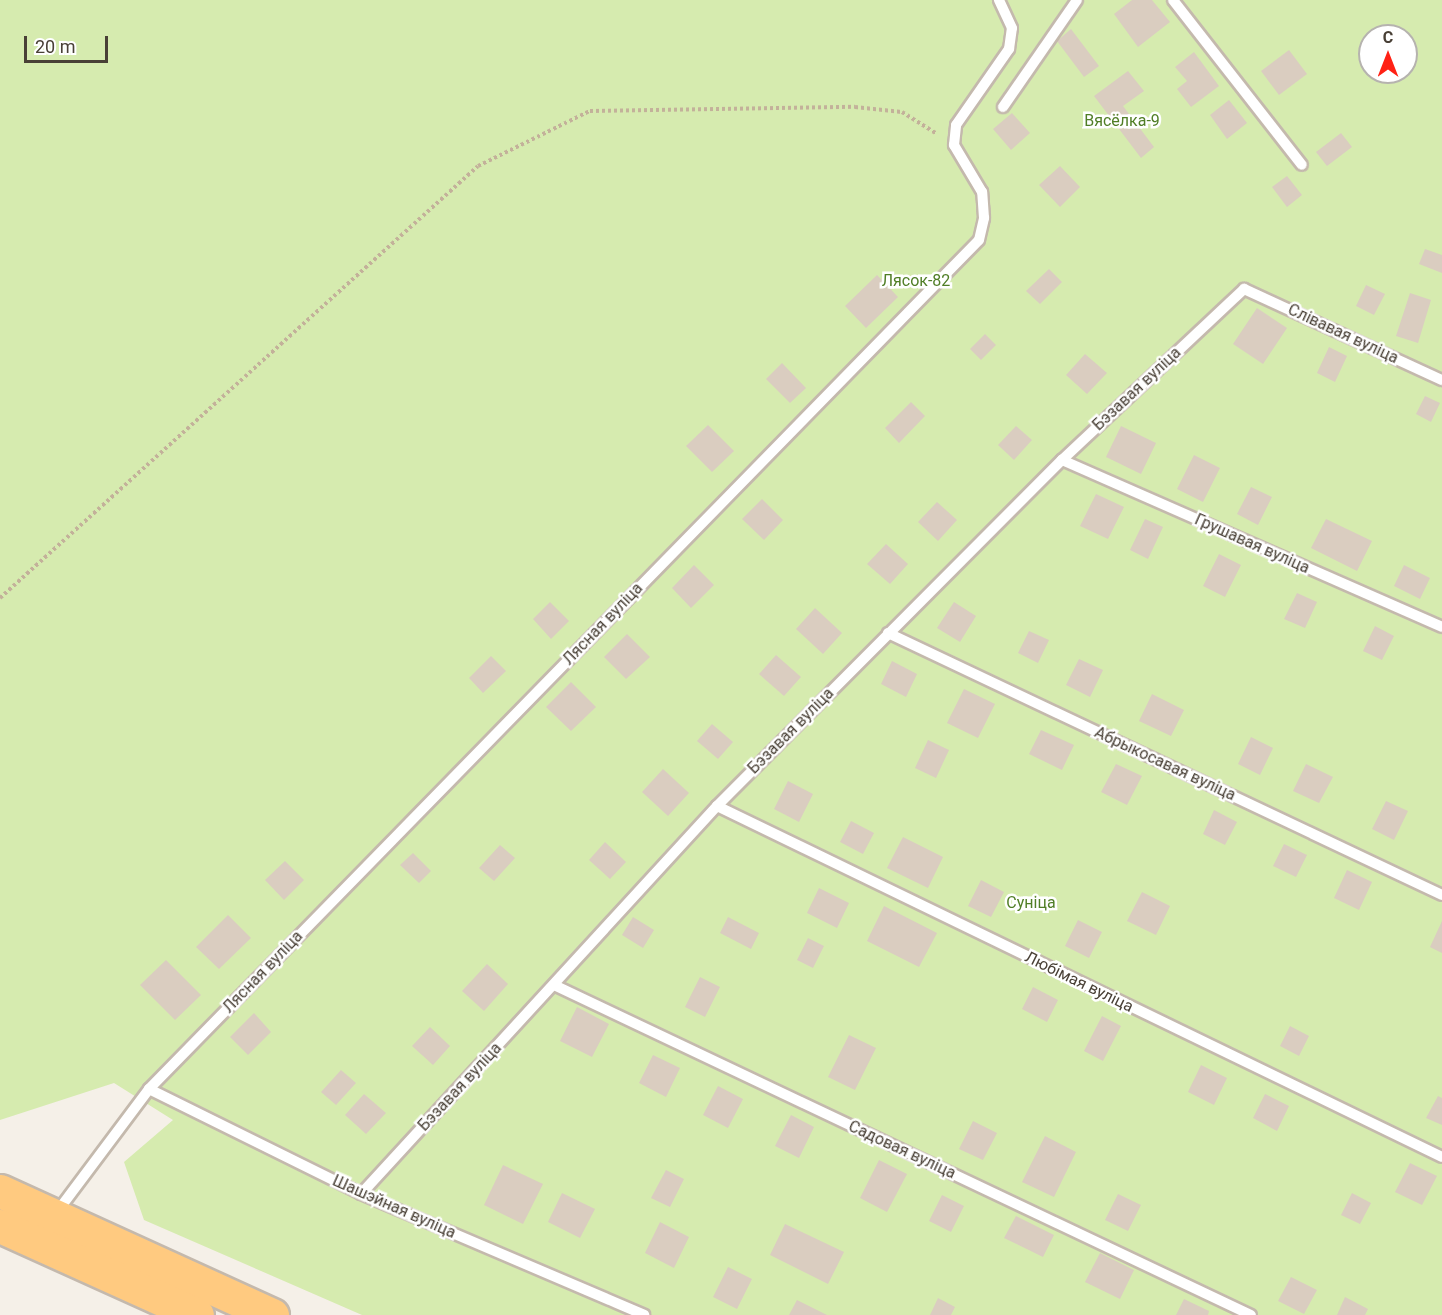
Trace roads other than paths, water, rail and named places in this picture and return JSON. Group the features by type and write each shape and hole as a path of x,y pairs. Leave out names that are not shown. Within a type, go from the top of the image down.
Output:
{"highway":[{"path":"0,1191 272,1315"},
{"path":"0,1226 197,1315"}],"lane":[{"name":"Лясная вуліца","path":"55,1215 149,1089 979,240 984,218 982,192 954,145 956,125 1009,49 1012,28 999,0"},
{"path":"1003,107 1077,0"},
{"path":"1173,0 1302,165"},
{"name":"Слівавая вуліца","path":"1244,289 1442,380"},
{"name":"Бэзавая вуліца","path":"361,1194 717,806 1062,460 1244,289"},
{"name":"Грушавая вуліца","path":"1062,460 1442,627"},
{"name":"Абрыкосавая вуліца","path":"888,633 1442,895"},
{"name":"Любімая вуліца","path":"717,806 1442,1157"},
{"name":"Садовая вуліца","path":"554,985 1251,1315"},
{"name":"Шашэйная вуліца","path":"149,1089 361,1194 644,1315"}],"park label":[{"name":"Вясёлка-9","path":"1122,121"},
{"name":"Лясок-82","path":"916,281"},
{"name":"Суніца","path":"1031,903"}]}
